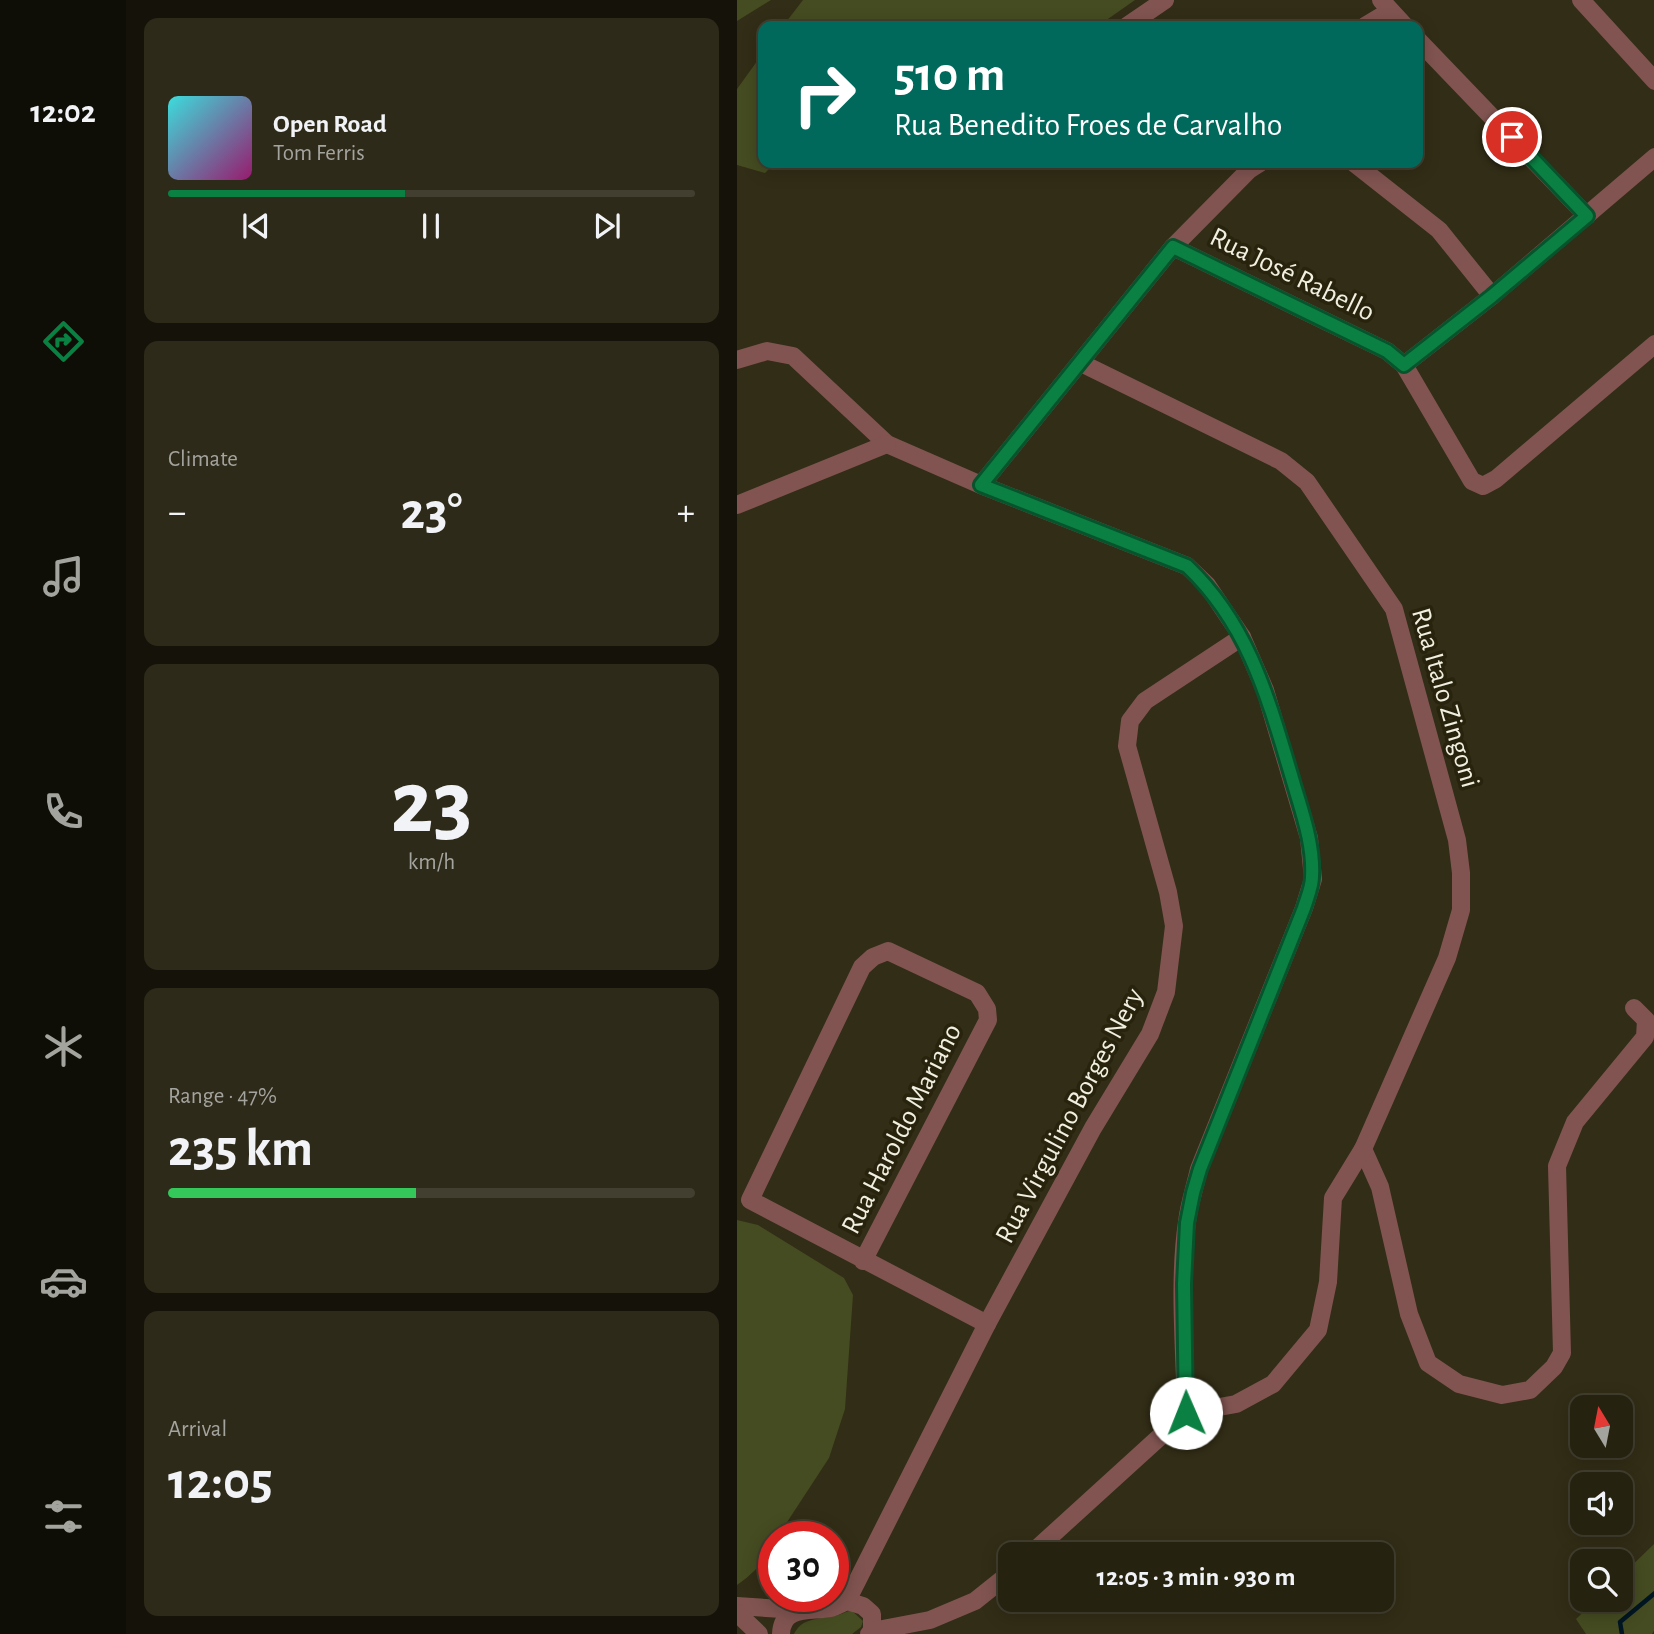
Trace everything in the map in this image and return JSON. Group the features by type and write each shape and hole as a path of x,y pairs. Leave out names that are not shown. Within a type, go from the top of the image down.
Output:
{"street":[{"path":"1134,21 1165,0"},
{"path":"1581,0 1654,81"},
{"path":"1370,21 1385,6 1400,21"},
{"path":"1423,45 1587,216"},
{"path":"1404,365 1492,296 1654,157"},
{"path":"981,485 1173,247 1252,168"},
{"path":"1360,168 1439,230 1492,296"},
{"name":"Rua José Rabello","path":"1173,247 1387,351 1404,365 1472,481 1483,486 1496,479 1654,344"},
{"path":"737,359 767,351 793,356 887,444 981,485 1187,566 1207,585 1242,637 1265,690 1309,838 1313,878 1304,908 1200,1169 1193,1193 1187,1223 1184,1284 1186,1413 1044,1542"},
{"name":"Rua Italo Zingoni","path":"1081,363 1281,461 1307,482 1394,609 1457,840 1461,873 1461,910 1447,958 1363,1149 1333,1198 1328,1282 1318,1329 1273,1384 1236,1404 1186,1413"},
{"path":"737,505 887,444"},
{"name":"Rua Virgulino Borges Nery","path":"849,1597 987,1324 1093,1128 1150,1034 1166,992 1174,926 1168,892 1127,746 1130,721 1145,701 1242,637"},
{"name":"Rua Haroldo Mariano","path":"888,951 977,993 987,1009 988,1020 863,1261 750,1200 862,967 873,957 888,951"},
{"path":"1363,1149 1380,1187 1409,1314 1428,1363 1459,1384 1502,1395 1530,1390 1554,1367 1562,1353 1557,1166 1575,1122 1645,1037 1646,1020 1634,1008"},
{"path":"863,1261 987,1324"},
{"path":"849,1602 863,1605 872,1614 871,1632 930,1620 976,1601 998,1583"},
{"path":"737,1606 758,1607"},
{"path":"781,1634 781,1628 787,1618 794,1612"},
{"path":"737,1614 759,1634"}],"green space":[{"path":"737,0 771,0 737,21"},
{"path":"803,0 1135,0 1105,21 787,21"},
{"path":"758,60 758,168 770,168 765,173 737,165 737,89"},
{"path":"737,1220 758,1225 844,1278 853,1295 845,1409 829,1458 788,1521 758,1521 758,1566 737,1585"},
{"path":"1654,1544 1655,1629 1652,1634 1586,1634 1576,1619 1583,1612 1633,1612 1633,1564"},
{"path":"849,1611 863,1621 861,1627 852,1634 794,1634 806,1622"}],"waterway":[{"path":"1622,1634 1620,1622 1655,1593"}],"route":[{"path":"1186,1413 1184,1284 1187,1223 1193,1193 1200,1169 1304,908 1313,878 1309,838 1265,690 1242,637 1207,585 1187,566 981,485 1173,247 1387,351 1404,365 1587,216 1512,137"}]}
